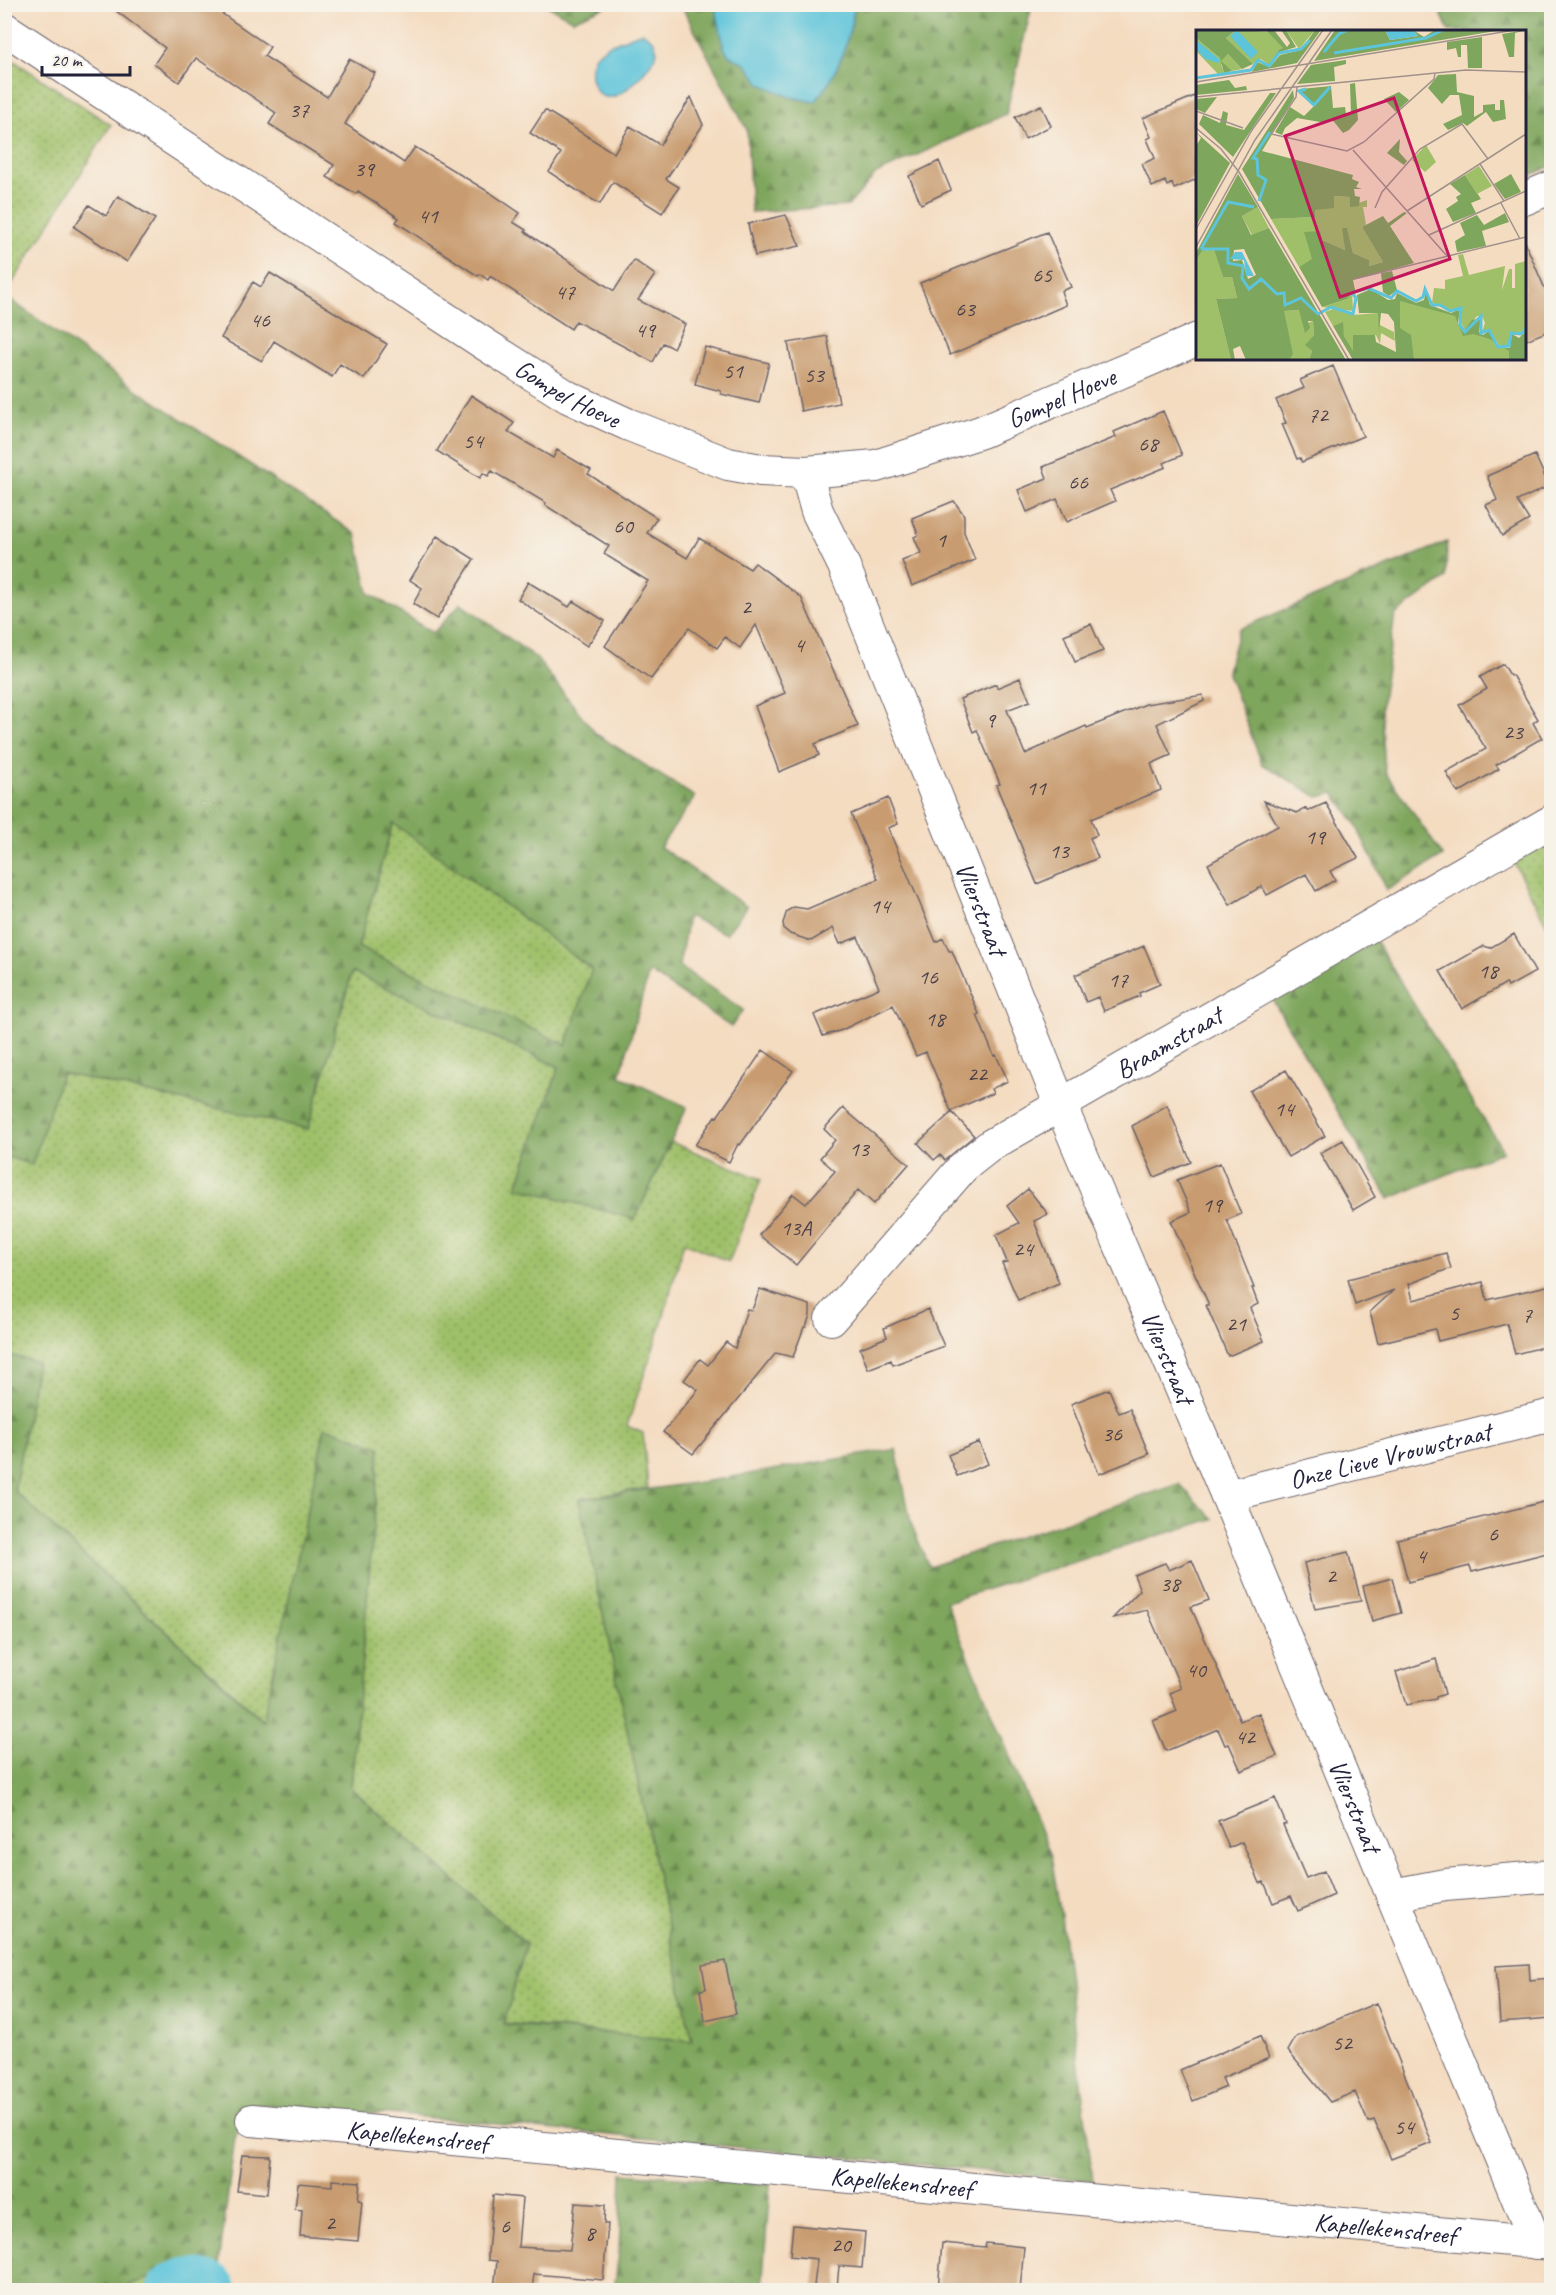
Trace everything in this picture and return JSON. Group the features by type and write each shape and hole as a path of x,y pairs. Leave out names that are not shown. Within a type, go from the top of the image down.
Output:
{"street":[{"name":"Gompel Hoeve","path":"4,28 568,397 728,464 761,470 806,472 876,466 981,432 1196,339"},
{"path":"1526,198 1551,187"},
{"name":"Vlierstraat","path":"806,472 817,510 844,566 1060,1104 1227,1496 1392,1895 1544,2243"},
{"name":"Braamstraat","path":"831,1319 963,1167 991,1145 1551,821"},
{"name":"Onze Lieve Vrouwstraat","path":"1227,1496 1551,1415"},
{"path":"1392,1895 1445,1885 1551,1876"},
{"name":"Kapellekensdreef","path":"252,2120 1544,2243"}],"green space":[{"path":"546,5 609,5 573,20"},
{"path":"681,5 1032,5 1006,114 876,174 848,206 751,212 747,130"},
{"path":"1437,5 1551,5 1551,166 1526,178 1526,30 1449,30"},
{"path":"5,55 111,125 5,295"},
{"path":"5,296 140,392 356,534 369,593 433,633 461,603 536,658 596,734 695,797 660,847 747,907 726,934 688,916 679,966 743,1010 731,1027 649,972 620,1076 687,1107 635,1219 517,1187 559,1067 352,972 308,1129 62,1073 32,1165 5,1156","holes":["393,823 592,969 566,1045 358,947"]},
{"path":"1447,542 1446,578 1395,615 1381,708 1385,772 1443,856 1387,890 1354,821 1334,793 1318,797 1262,764 1227,671 1239,629"},
{"path":"393,822 592,970 566,1046 358,947"},
{"path":"1551,837 1551,933 1513,861"},
{"path":"1375,940 1503,1151 1389,1199 1272,999"},
{"path":"352,972 559,1067 517,1187 635,1219 671,1142 761,1179 729,1262 684,1242 663,1319 627,1426 643,1433 648,1488 579,1499 692,2041 504,2023 526,1944 351,1788 379,1447 325,1427 264,1721 14,1491 37,1363 5,1354 4,1156 32,1164 62,1073 308,1129"},
{"path":"4,1354 37,1362 14,1491 263,1721 325,1427 380,1447 351,1788 526,1944 504,2024 692,2041 579,1499 708,1481 896,1449 911,1523 929,1567 1179,1484 1213,1519 946,1602 1051,1856 1061,1916 1093,2181 390,2114 250,2104 235,2138 219,2265 181,2269 130,2284 129,2290 5,2290"},
{"path":"622,2173 770,2184 762,2290 614,2290 619,2253"},
{"path":"181,2269 182,2282 161,2290 129,2290 130,2284"}],"water":[{"path":"715,4 855,5 842,56 831,80 815,102 790,97 761,84 745,63 729,56 724,48"},
{"path":"642,32 654,41 657,52 653,60 627,89 608,97 599,94 591,77 594,57 607,46"}],"building":[{"path":"107,4 208,4 270,47 264,56 327,97 349,59 375,73 345,124 404,163 415,147 492,194 520,213 513,222 526,230 525,232 614,291 634,260 655,275 638,300 685,324 673,348 663,343 653,362 576,321 571,329 490,276 488,280 480,274 478,276 396,222 399,218 358,191 356,194 327,177 334,165 269,124 276,113 196,58 179,82 154,64 165,48"},
{"path":"1196,95 1196,179 1174,189 1172,183 1167,186 1165,181 1152,187 1142,164 1155,158 1147,139 1151,137 1143,118"},
{"path":"691,97 703,125 666,179 679,187 662,213 613,182 600,204 584,195 549,172 561,153 530,133 545,110 614,153 630,126 660,145"},
{"path":"1041,105 1051,126 1025,139 1015,117"},
{"path":"939,161 951,190 921,204 909,176"},
{"path":"118,196 155,219 127,262 74,227 89,205 106,216"},
{"path":"786,215 800,246 755,256 748,224"},
{"path":"1047,232 1071,287 1061,291 1066,305 950,355 920,283"},
{"path":"1526,245 1551,303 1551,330 1526,340"},
{"path":"270,273 387,344 364,379 340,364 332,377 274,341 262,361 221,338 253,282 261,287"},
{"path":"827,336 839,403 801,411 788,343"},
{"path":"705,347 769,363 759,403 721,394 721,391 695,384"},
{"path":"1333,366 1363,436 1302,462 1300,458 1297,459 1282,424 1286,423 1276,400 1304,388 1300,380"},
{"path":"471,395 514,423 508,432 553,458 557,450 591,470 588,474 657,518 647,533 687,558 699,538 750,569 755,563 801,597 858,726 815,744 819,755 779,772 755,706 785,693 756,625 740,648 725,637 717,648 689,628 651,679 605,646 648,581 604,554 609,546 545,505 546,503 492,471 488,476 483,473 480,478 437,451"},
{"path":"1163,411 1182,455 1164,463 1166,467 1110,490 1115,501 1067,522 1057,499 1027,512 1018,490 1047,478 1043,467 1116,437 1114,432"},
{"path":"1535,455 1549,486 1517,501 1529,520 1502,536 1486,505 1497,500 1487,476"},
{"path":"954,501 964,515 964,532 975,560 912,586 902,561 921,553 914,537 918,535 912,518"},
{"path":"437,536 474,559 437,619 413,604 422,588 410,580"},
{"path":"528,582 569,607 573,601 605,621 587,646 518,599"},
{"path":"1091,624 1103,651 1075,662 1064,635"},
{"path":"1503,664 1538,719 1533,723 1542,738 1496,765 1499,769 1458,793 1446,772 1486,749 1459,705 1487,689 1480,677"},
{"path":"1020,678 1030,701 1007,710 1025,754 1086,726 1087,728 1146,704 1203,695 1204,701 1157,724 1171,755 1151,764 1161,790 1091,819 1097,835 1090,838 1098,858 1037,884 996,785 1000,784 977,730 973,732 960,699 996,684 997,688"},
{"path":"888,798 898,824 888,828 936,942 943,938 949,951 952,951 994,1056 996,1055 1008,1081 991,1089 993,1093 951,1111 926,1052 916,1056 893,1005 842,1030 823,1036 814,1015 879,988 858,937 840,944 833,928 811,941 790,934 784,929 783,923 787,911 794,907 807,909 878,879 851,814"},
{"path":"1264,801 1297,813 1326,803 1358,858 1330,871 1335,880 1316,891 1306,874 1267,895 1262,886 1230,905 1208,864 1278,826"},
{"path":"1514,934 1535,972 1508,987 1506,983 1462,1009 1440,971 1484,946 1490,948"},
{"path":"1144,946 1160,984 1139,993 1140,996 1104,1011 1098,997 1086,1002 1075,975"},
{"path":"763,1050 793,1071 740,1145 738,1144 729,1162 695,1145"},
{"path":"1286,1070 1325,1136 1288,1157 1249,1091"},
{"path":"1167,1105 1191,1162 1154,1177 1132,1126"},
{"path":"843,1108 909,1164 874,1204 858,1190 796,1265 759,1235 793,1194 806,1204 835,1171 820,1158 835,1140 824,1129"},
{"path":"952,1112 974,1136 945,1160 940,1155 934,1160 918,1143"},
{"path":"1343,1140 1375,1197 1353,1210 1320,1153"},
{"path":"1220,1163 1241,1214 1227,1220 1254,1288 1252,1288 1258,1304 1250,1308 1264,1341 1228,1356 1206,1305 1209,1305 1171,1221 1191,1212 1177,1180"},
{"path":"1028,1189 1048,1214 1034,1221 1059,1283 1018,1300 1002,1263 1007,1262 996,1235 1019,1223 1007,1206"},
{"path":"1446,1253 1451,1268 1409,1284 1413,1300 1483,1282 1487,1300 1551,1285 1551,1345 1515,1354 1507,1324 1438,1341 1435,1329 1378,1343 1370,1312 1394,1290 1355,1305 1348,1279"},
{"path":"760,1289 810,1305 806,1327 804,1327 793,1357 776,1353 693,1454 663,1432 698,1390 684,1380 700,1359 708,1365 726,1342 735,1348 747,1309 752,1310"},
{"path":"928,1309 944,1346 893,1365 891,1360 868,1369 860,1348 887,1337 884,1328"},
{"path":"1109,1389 1119,1413 1130,1409 1149,1454 1099,1474 1071,1404"},
{"path":"979,1442 988,1464 957,1476 948,1455"},
{"path":"1551,1500 1551,1552 1472,1572 1470,1566 1408,1582 1397,1539"},
{"path":"1348,1552 1361,1601 1315,1609 1304,1563"},
{"path":"1192,1560 1209,1600 1191,1607 1240,1721 1259,1713 1277,1756 1241,1771 1229,1744 1225,1745 1218,1729 1166,1751 1153,1721 1177,1711 1170,1693 1181,1688 1147,1610 1113,1618 1140,1590 1134,1575 1165,1563 1169,1570"},
{"path":"1392,1578 1401,1613 1372,1621 1363,1586"},
{"path":"1436,1659 1445,1694 1436,1699 1406,1705 1396,1672"},
{"path":"1275,1798 1286,1824 1283,1825 1306,1878 1324,1871 1334,1895 1298,1911 1291,1896 1273,1903 1264,1882 1260,1883 1242,1842 1229,1848 1218,1821"},
{"path":"725,1961 736,2014 705,2021 700,1990 706,1989 702,1965"},
{"path":"1529,1964 1530,1980 1551,1978 1551,2018 1500,2022 1496,1966"},
{"path":"1376,2003 1432,2143 1391,2159 1374,2120 1368,2122 1355,2092 1330,2102 1288,2051 1296,2037"},
{"path":"1260,2036 1269,2058 1222,2078 1226,2087 1193,2101 1180,2070"},
{"path":"242,2155 270,2156 267,2194 237,2191"},
{"path":"332,2180 360,2182 358,2200 362,2201 358,2241 300,2236 302,2210 295,2209 298,2183 332,2186"},
{"path":"493,2195 522,2198 518,2247 570,2250 575,2203 605,2205 604,2224 608,2224 603,2280 534,2274 532,2290 494,2290 497,2261 488,2260"},
{"path":"793,2225 865,2232 862,2268 839,2266 837,2288 814,2286 817,2259 790,2256"},
{"path":"942,2243 985,2247 986,2243 1024,2247 1020,2290 938,2290"}],"waterway":[{"path":"174,2290 183,2286 210,2290"}]}
